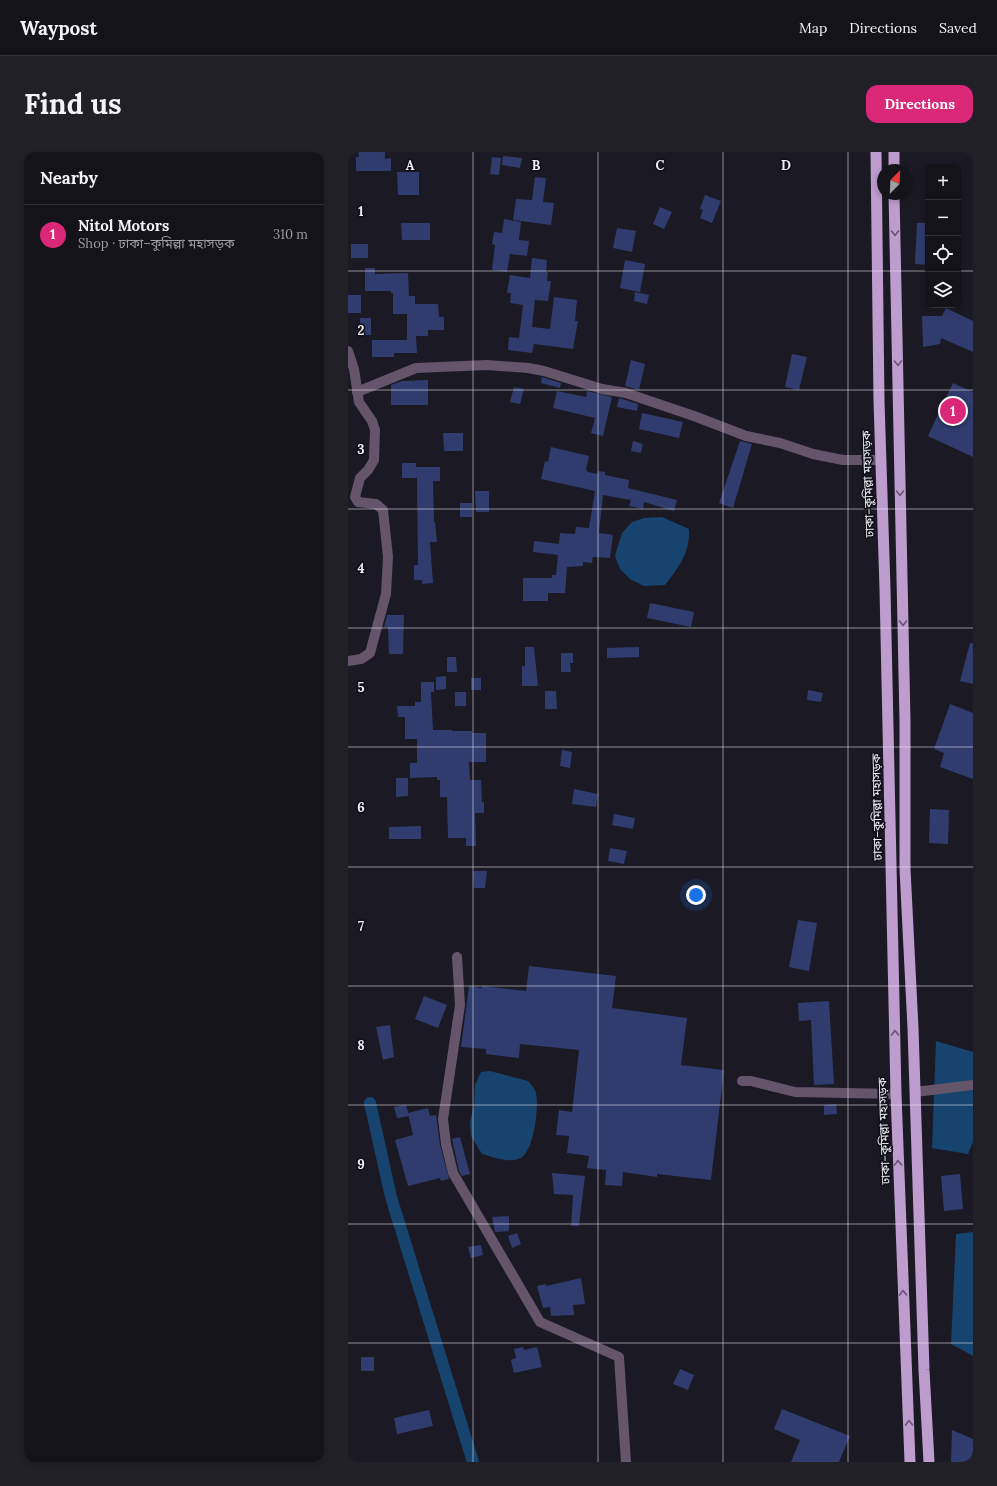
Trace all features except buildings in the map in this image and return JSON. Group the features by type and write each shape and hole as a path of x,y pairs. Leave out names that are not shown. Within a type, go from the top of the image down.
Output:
{"highway":[{"name":"ঢাকা–কুমিল্লা মহাসড়ক","path":"876,152 880,460 896,1094 910,1462"},
{"path":"894,152 894,164"},
{"path":"894,200 905,721 905,868 915,1092 924,1370 929,1462"}],"street":[{"path":"348,351 354,369 359,402 372,421 375,430 374,460 368,470 360,478 355,497 358,502 376,504 384,510 388,557 386,594 370,653 361,659 348,661"},
{"path":"357,392 416,368 487,365 528,368 544,371 602,389 626,393 694,416 746,436 780,443 814,454 843,460 880,460"},
{"path":"457,957 460,1005 443,1119 446,1144 453,1173 540,1322 619,1357 626,1462"},
{"path":"742,1081 751,1081 795,1092 825,1094 896,1094"},
{"path":"915,1092 973,1086"}],"water":[{"path":"662,517 689,529 686,553 679,566 665,585 644,586 630,579 620,569 615,556 622,533 632,522 644,518"},
{"path":"936,1041 973,1052 973,1142 968,1154 932,1148"},
{"path":"490,1071 528,1081 535,1091 537,1108 532,1138 526,1153 517,1160 507,1160 482,1154 471,1136 470,1122 474,1105 475,1085 481,1072"},
{"path":"973,1232 973,1356 951,1344 956,1234"}],"waterway":[{"path":"370,1103 391,1197 473,1462"}],"place":[{"name":"Nitol Motors","path":"953,411"}]}
